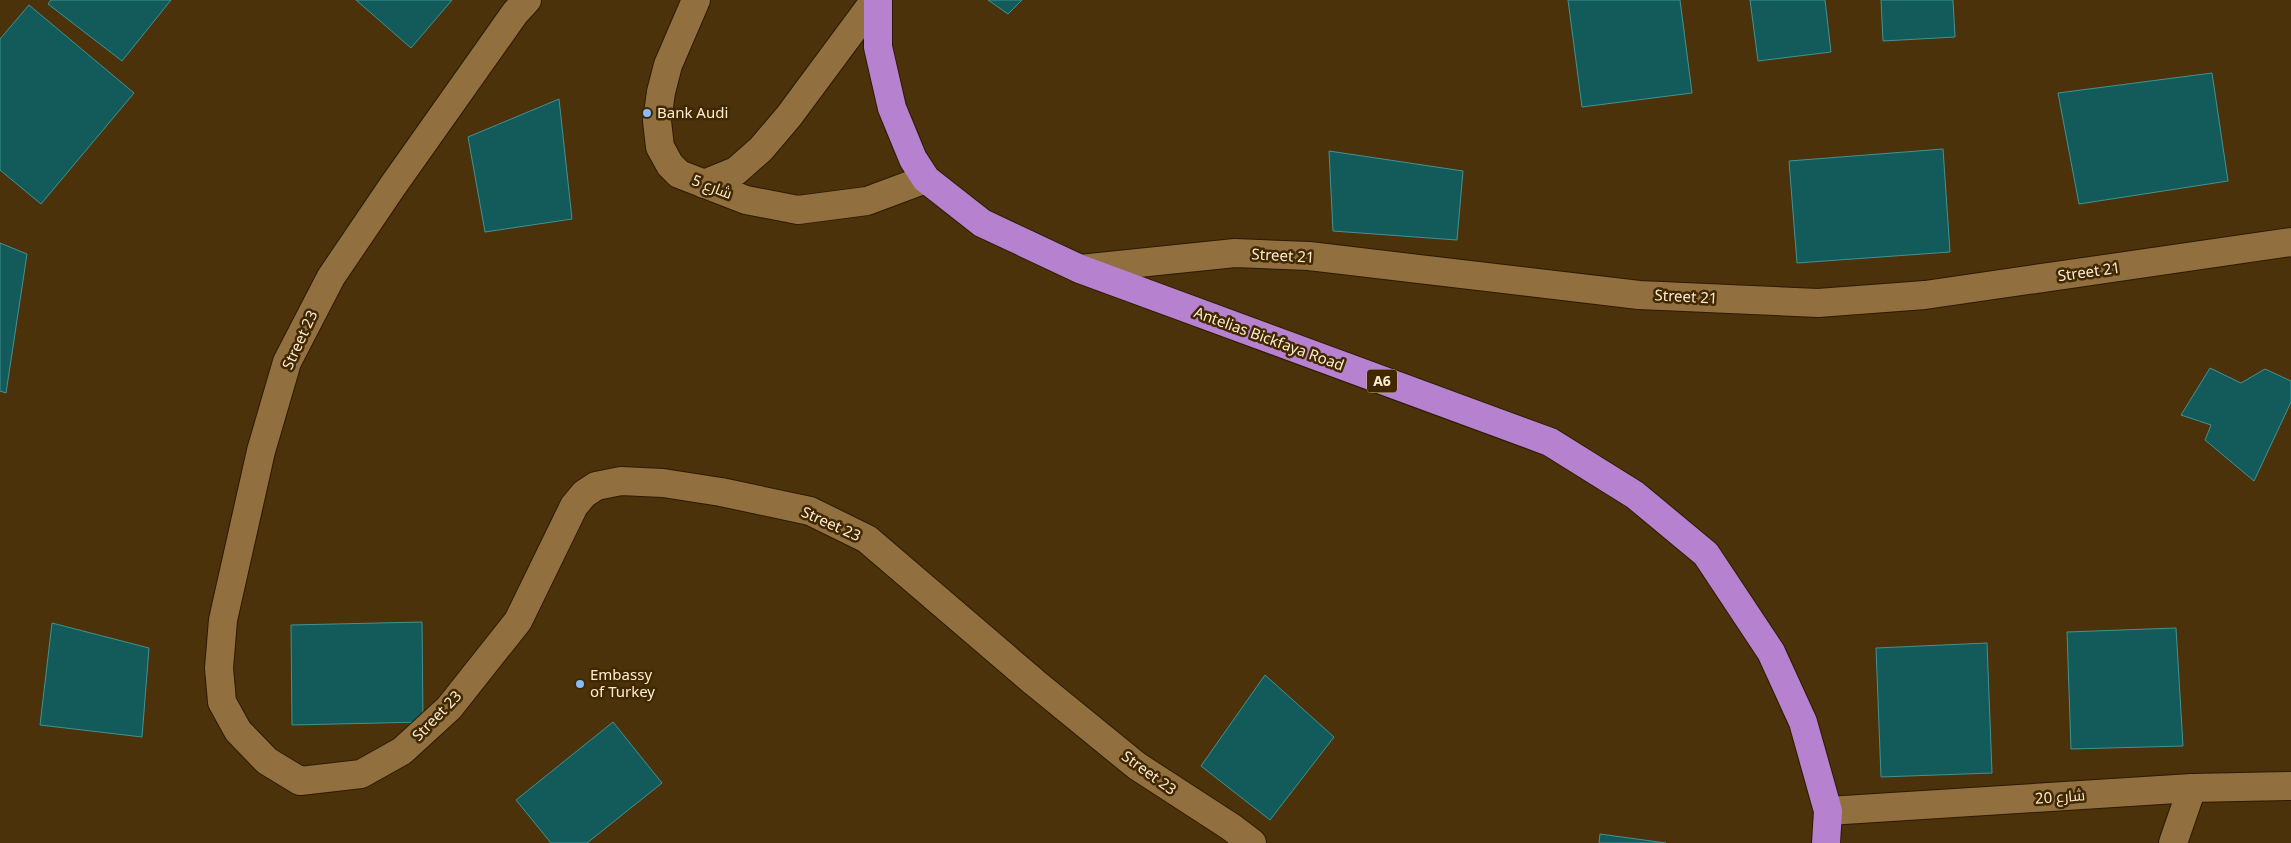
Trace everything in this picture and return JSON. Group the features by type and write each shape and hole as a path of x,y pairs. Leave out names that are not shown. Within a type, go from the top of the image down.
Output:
{"highway":[{"name":"Antelias Bickfaya Road","path":"877,0 878,47 892,108 912,159 926,179 982,223 1080,269 1550,442 1635,495 1706,554 1771,652 1803,722 1828,811 1826,843"}],"street":[{"name":"Street 23","path":"527,0 515,13 397,179 331,276 287,362 261,451 223,620 220,668 222,702 238,731 268,761 300,781 362,774 402,751 448,708 518,621 574,506 584,494 596,486 621,481 663,483 721,492 810,511 867,540 1034,682 1137,766 1252,843"},
{"name":"شارع 5","path":"696,0 668,65 661,92 657,121 660,147 670,165 679,174 746,200 798,210 867,201 926,179"},
{"path":"704,184 736,171 760,149 789,116 877,0"},
{"name":"Street 21","path":"1080,269 1235,253 1290,256 1640,295 1818,303 1925,295 2291,242"},
{"name":"شارع 20","path":"1828,811 2192,788 2291,786"},
{"path":"2173,843 2192,788"}],"building":[{"path":"51,0 171,0 122,61 48,4"},
{"path":"356,0 452,0 411,48"},
{"path":"988,0 1022,0 1008,14"},
{"path":"1568,0 1680,0 1692,93 1582,107"},
{"path":"1750,0 1825,0 1831,52 1758,61"},
{"path":"1881,0 1953,0 1955,37 1883,41"},
{"path":"29,5 134,93 41,204 0,170 0,39"},
{"path":"2212,73 2228,181 2079,204 2058,93"},
{"path":"559,99 572,219 485,232 468,137"},
{"path":"1943,149 1950,252 1797,263 1789,161"},
{"path":"1329,151 1463,171 1457,240 1333,231"},
{"path":"0,243 27,254 6,393 0,391"},
{"path":"2210,368 2241,383 2265,369 2291,381 2291,402 2254,481 2205,440 2211,425 2181,415"},
{"path":"422,622 423,722 292,725 291,625"},
{"path":"52,623 149,648 142,737 40,725"},
{"path":"2176,628 2183,746 2071,749 2067,632"},
{"path":"1987,643 1992,773 1881,777 1876,648"},
{"path":"1265,675 1334,737 1270,820 1201,766"},
{"path":"613,722 662,783 587,843 551,843 516,800"},
{"path":"1600,834 1666,843 1599,843"}],"place":[{"name":"Bank Audi","path":"647,113"},
{"name":"Embassy of Turkey","path":"580,684"}]}
